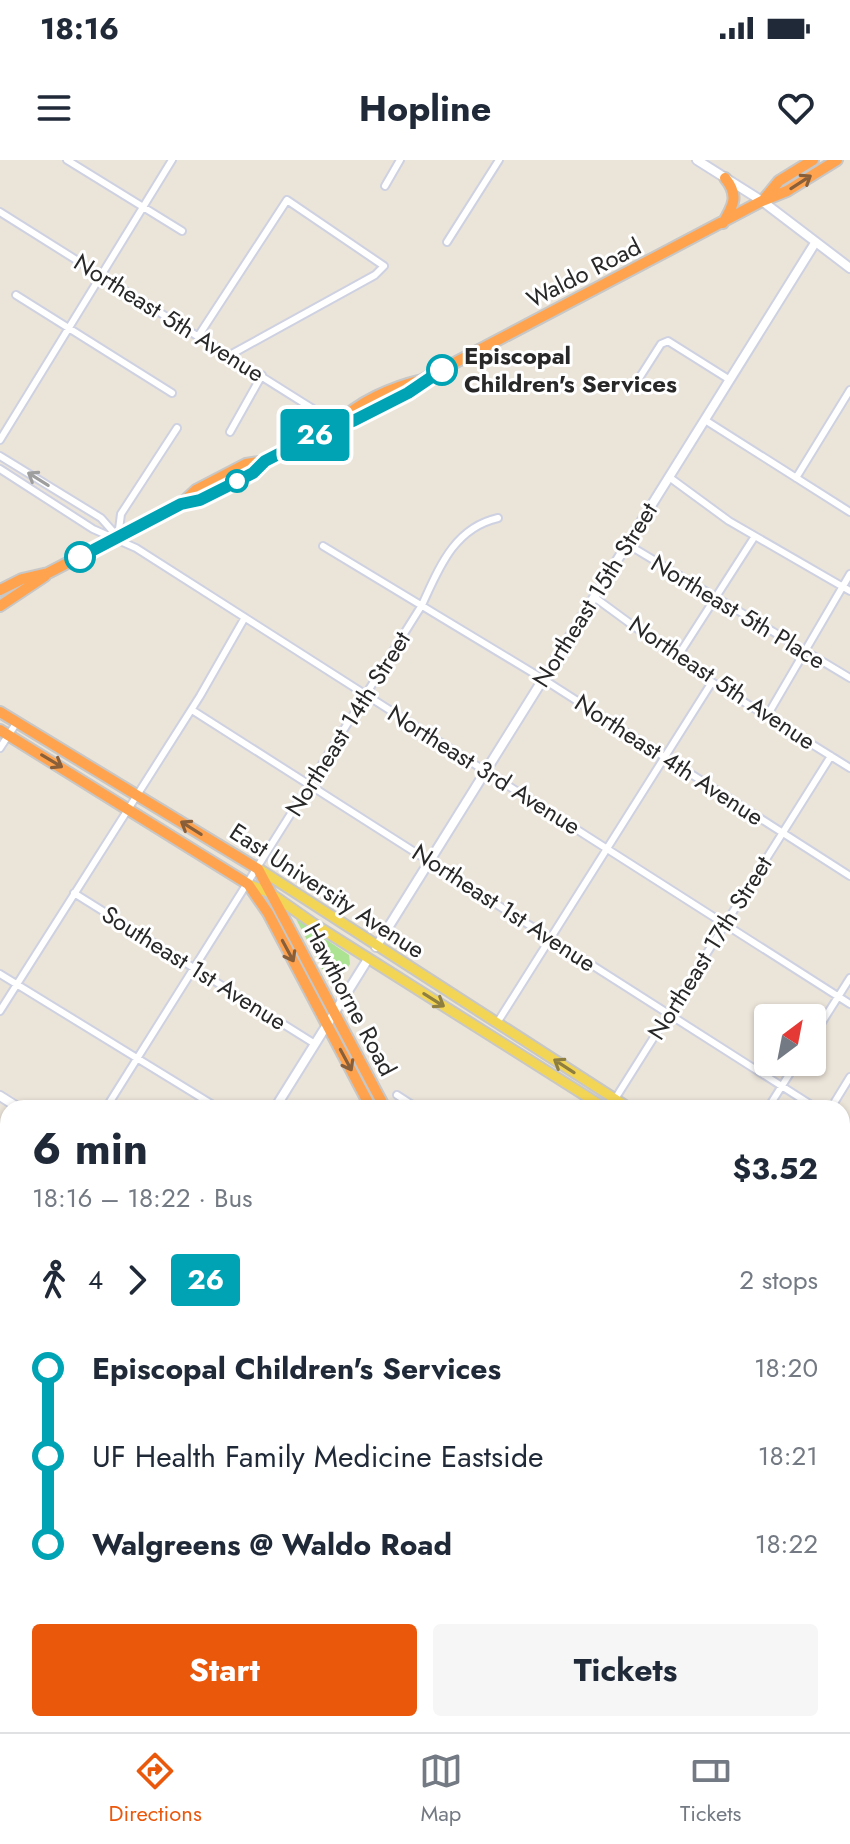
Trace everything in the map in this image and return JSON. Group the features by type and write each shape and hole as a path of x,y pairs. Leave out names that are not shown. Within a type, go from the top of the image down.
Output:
{"highway":[{"name":"Waldo Road","path":"762,201 779,181 813,160"},
{"name":"Waldo Road","path":"0,590 22,579 48,573 181,504 200,500 226,487 253,473 265,461 337,424 349,412 402,384 422,380 762,201 787,191 837,160"},
{"path":"722,224 735,199 733,187 725,178"},
{"name":"Waldo Road","path":"0,606 30,589 48,573"},
{"name":"East University Avenue","path":"0,712 258,869"},
{"name":"East University Avenue","path":"4,732 248,884"},
{"name":"Hawthorne Road","path":"258,869 381,1100"},
{"name":"Hawthorne Road","path":"248,884 367,1100"}],"main road":[{"name":"East University Avenue","path":"258,869 497,1023 602,1100"},
{"name":"East University Avenue","path":"248,884 270,893 368,959 600,1100"},
{"path":"368,959 376,947"},
{"path":"490,1035 497,1023"}],"street":[{"path":"67,160 182,231"},
{"path":"0,440 172,160"},
{"path":"385,186 400,160"},
{"path":"697,160 762,201 850,268"},
{"path":"447,242 495,161"},
{"path":"199,335 287,200 384,266 375,275 230,355"},
{"name":"Northeast 5th Avenue","path":"0,212 337,424"},
{"name":"Northeast 15th Street","path":"376,947 815,243"},
{"path":"16,295 172,393"},
{"path":"638,380 661,344 668,341 730,380"},
{"path":"230,432 262,375"},
{"path":"796,478 850,390"},
{"path":"705,420 850,512"},
{"path":"118,537 121,514 177,428"},
{"name":"Northeast 3rd Avenue","path":"0,456 101,518 118,537 244,619 850,1004"},
{"name":"Northeast 3rd Avenue","path":"0,469 93,529 118,537"},
{"path":"669,477 702,503 847,588"},
{"path":"52,502 59,492"},
{"name":"Northeast 14th Street","path":"111,1100 422,605 447,554 466,532 498,518"},
{"path":"678,656 755,536"},
{"name":"Northeast 5th Place","path":"627,544 850,678"},
{"name":"Northeast 4th Avenue","path":"323,546 543,679 850,876"},
{"path":"767,716 847,588 850,574"},
{"name":"Northeast 5th Avenue","path":"594,597 712,682 850,768"},
{"path":"0,1011 192,710 244,619"},
{"path":"497,1023 712,682"},
{"name":"Northeast 1st Avenue","path":"192,710 804,1100"},
{"path":"0,748 4,732 17,722"},
{"name":"Northeast 17th Street","path":"612,1100 831,756"},
{"name":"Southeast 1st Avenue","path":"74,893 315,1044"},
{"path":"280,1100 368,959"},
{"path":"0,974 205,1100"},
{"path":"826,1016 850,978"},
{"path":"773,1100 788,1076"},
{"path":"836,1100 850,1077"},
{"path":"397,1095 405,1100"}],"green space":[{"path":"296,919 349,955 350,964 337,983 330,984"}],"bus line":[{"name":"26","path":"80,557 181,504 200,500 226,487 253,473 265,461 337,424 353,421 408,393 422,380 442,370"}],"place":[{"name":"Episcopal Children's Services","path":"442,370"}]}
